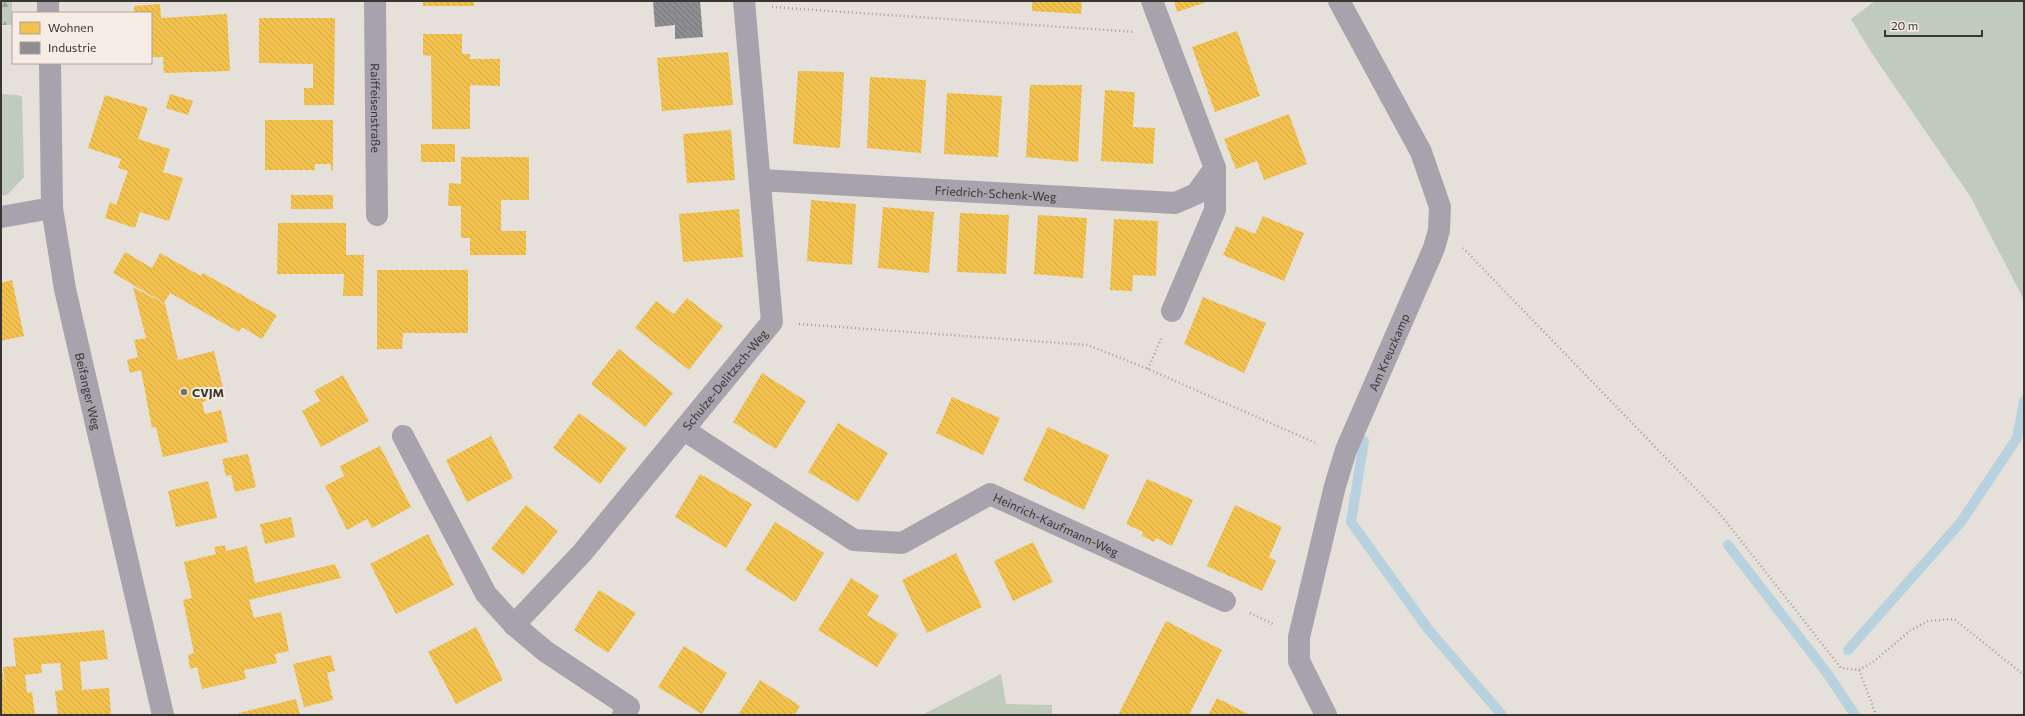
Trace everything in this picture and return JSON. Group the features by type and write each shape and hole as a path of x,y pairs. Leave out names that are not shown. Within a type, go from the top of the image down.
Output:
{"street":[{"path":"48,1 48,12"},
{"name":"Raiffeisenstraße","path":"375,1 377,216"},
{"path":"1152,1 1215,168 1215,210 1172,311"},
{"name":"Am Kreuzkamp","path":"1326,715 1299,661 1299,636 1344,456 1434,248 1439,230 1440,206 1421,152 1339,1"},
{"name":"Schulze-Delitzsch-Weg","path":"514,625 582,553 772,322 744,3"},
{"name":"Beifanger Weg","path":"50,64 52,208 65,289 163,715"},
{"name":"Friedrich-Schenk-Weg","path":"760,180 1175,203 1196,194 1215,168"},
{"path":"1,217 52,208"},
{"name":"Heinrich-Kaufmann-Weg","path":"684,430 854,540 902,542 990,494 1225,601"},
{"path":"403,436 486,594 514,625 545,651 632,712"}],"path":[{"path":"744,3 1131,32 1163,32"},
{"path":"1439,230 1460,245 1720,514 1841,668 1859,670 1873,662 1917,627 1928,621 1954,619 2024,675"},
{"path":"1148,369 1172,311"},
{"path":"772,322 1088,345 1148,369 1344,456"},
{"path":"1225,601 1299,636"},
{"path":"1859,670 1876,715"}],"green space":[{"path":"1,1 12,1 12,25 1,25"},
{"path":"1875,1 2024,1 2024,300 1970,196 1871,52 1851,19"},
{"path":"1,94 18,95 22,97 24,177 7,195 1,196"},
{"path":"1001,674 1006,704 1052,705 1052,715 922,715"}],"building: Wohnen":[{"path":"423,1 474,1 474,6 423,6"},
{"path":"1032,1 1082,1 1081,14 1032,11"},
{"path":"1174,1 1209,1 1177,12"},
{"path":"160,4 161,18 227,14 230,71 164,73 163,57 152,57 152,12 134,12 134,6"},
{"path":"259,18 335,18 334,105 304,105 304,88 313,88 313,64 259,63"},
{"path":"1237,31 1260,96 1215,112 1192,47"},
{"path":"423,34 462,34 462,54 470,54 470,59 500,59 500,86 470,85 470,129 432,129 431,56 423,55"},
{"path":"728,52 733,105 662,111 657,58"},
{"path":"798,71 844,72 840,148 793,144"},
{"path":"870,77 926,80 921,153 867,148"},
{"path":"1030,85 1082,85 1078,162 1026,157"},
{"path":"1105,90 1135,92 1133,127 1155,128 1153,164 1101,161"},
{"path":"947,93 1002,96 998,157 944,154"},
{"path":"170,94 193,101 188,115 166,108"},
{"path":"105,95 148,108 138,139 170,149 163,172 183,178 169,221 140,212 135,228 105,218 110,202 116,205 128,171 118,168 121,159 88,148"},
{"path":"1289,114 1307,164 1264,180 1257,161 1236,169 1224,139"},
{"path":"265,120 333,120 333,170 331,170 331,164 315,164 315,170 265,170"},
{"path":"731,130 735,180 687,183 683,134"},
{"path":"421,144 455,144 455,162 421,162"},
{"path":"461,157 529,157 529,200 501,200 501,231 526,231 526,255 470,255 470,238 461,238 461,206 448,206 449,183 461,184"},
{"path":"291,195 333,195 333,209 291,209"},
{"path":"811,200 856,204 852,265 807,261"},
{"path":"883,207 934,212 929,273 878,268"},
{"path":"739,209 743,257 683,262 679,214"},
{"path":"960,213 1009,215 1006,274 957,272"},
{"path":"1038,215 1087,218 1083,278 1034,274"},
{"path":"1263,216 1304,233 1284,281 1223,255 1236,226 1255,234"},
{"path":"1114,219 1158,221 1156,276 1133,275 1132,291 1110,290"},
{"path":"278,223 346,223 346,255 364,255 363,296 343,296 344,274 277,274"},
{"path":"125,252 152,268 160,253 201,276 203,273 277,315 262,339 242,327 239,332 170,293 164,303 113,273"},
{"path":"377,270 468,270 468,333 403,333 402,349 377,349"},
{"path":"12,280 24,336 1,341 1,283"},
{"name":"CVJM","path":"133,287 165,304 178,360 214,351 225,396 202,402 205,414 221,410 228,442 163,457 156,427 152,428 141,370 130,373 127,360 138,357 134,340 146,338"},
{"path":"1203,297 1266,323 1244,373 1184,344"},
{"path":"687,298 723,326 689,370 635,328 656,301 674,314"},
{"path":"619,349 673,393 645,427 591,384"},
{"path":"762,373 806,401 776,449 733,422"},
{"path":"343,375 369,421 321,447 302,411 320,401 314,391"},
{"path":"952,397 1000,418 983,455 936,433"},
{"path":"579,413 627,448 600,484 553,448"},
{"path":"838,423 888,453 858,502 808,472"},
{"path":"1048,427 1109,455 1084,510 1023,480"},
{"path":"491,436 513,478 467,502 446,460"},
{"path":"380,446 411,507 372,528 367,519 347,530 325,486 344,476 340,466"},
{"path":"248,454 256,487 235,492 231,475 226,476 222,459"},
{"path":"700,474 752,504 726,548 675,517"},
{"path":"1147,479 1193,500 1172,546 1156,538 1154,542 1142,536 1143,532 1126,524"},
{"path":"208,481 217,518 176,527 168,491"},
{"path":"526,505 558,531 523,575 491,549"},
{"path":"1235,505 1282,527 1269,557 1276,561 1262,591 1207,566"},
{"path":"291,517 295,537 265,544 260,524"},
{"path":"775,522 824,553 795,602 745,570"},
{"path":"428,534 454,585 396,614 370,564"},
{"path":"1033,542 1053,582 1013,601 994,561"},
{"path":"225,545 226,551 247,546 255,583 335,564 341,578 249,600 254,618 281,612 289,651 275,654 277,663 244,670 246,679 202,689 197,667 190,669 188,655 194,653 183,600 192,598 184,562 216,554 214,547"},
{"path":"956,553 982,607 927,633 902,580"},
{"path":"851,578 879,596 867,615 898,634 877,667 818,630"},
{"path":"599,590 636,613 608,653 574,630"},
{"path":"1166,621 1222,650 1189,715 1118,715"},
{"path":"476,627 503,680 456,704 428,652"},
{"path":"104,630 108,659 80,662 82,690 109,688 111,715 58,715 55,691 63,690 60,663 41,664 42,673 25,675 27,693 32,692 35,715 1,715 1,665 7,695 3,667 16,666 13,638"},
{"path":"684,646 727,673 702,714 658,687"},
{"path":"331,655 335,671 327,673 333,700 304,707 293,664"},
{"path":"760,680 800,706 795,715 738,715"},
{"path":"1217,698 1250,715 1208,715"},
{"path":"296,699 300,715 240,715 239,713"}],"building: Industrie":[{"path":"653,1 700,1 703,37 675,39 675,25 655,27"}],"waterway":[{"path":"1848,650 1961,522 2017,438 2024,401"},
{"path":"1364,441 1351,522 1428,629 1502,715"},
{"path":"1728,545 1827,673 1855,715"}],"place":[{"name":"CVJM","path":"184,392"}]}
